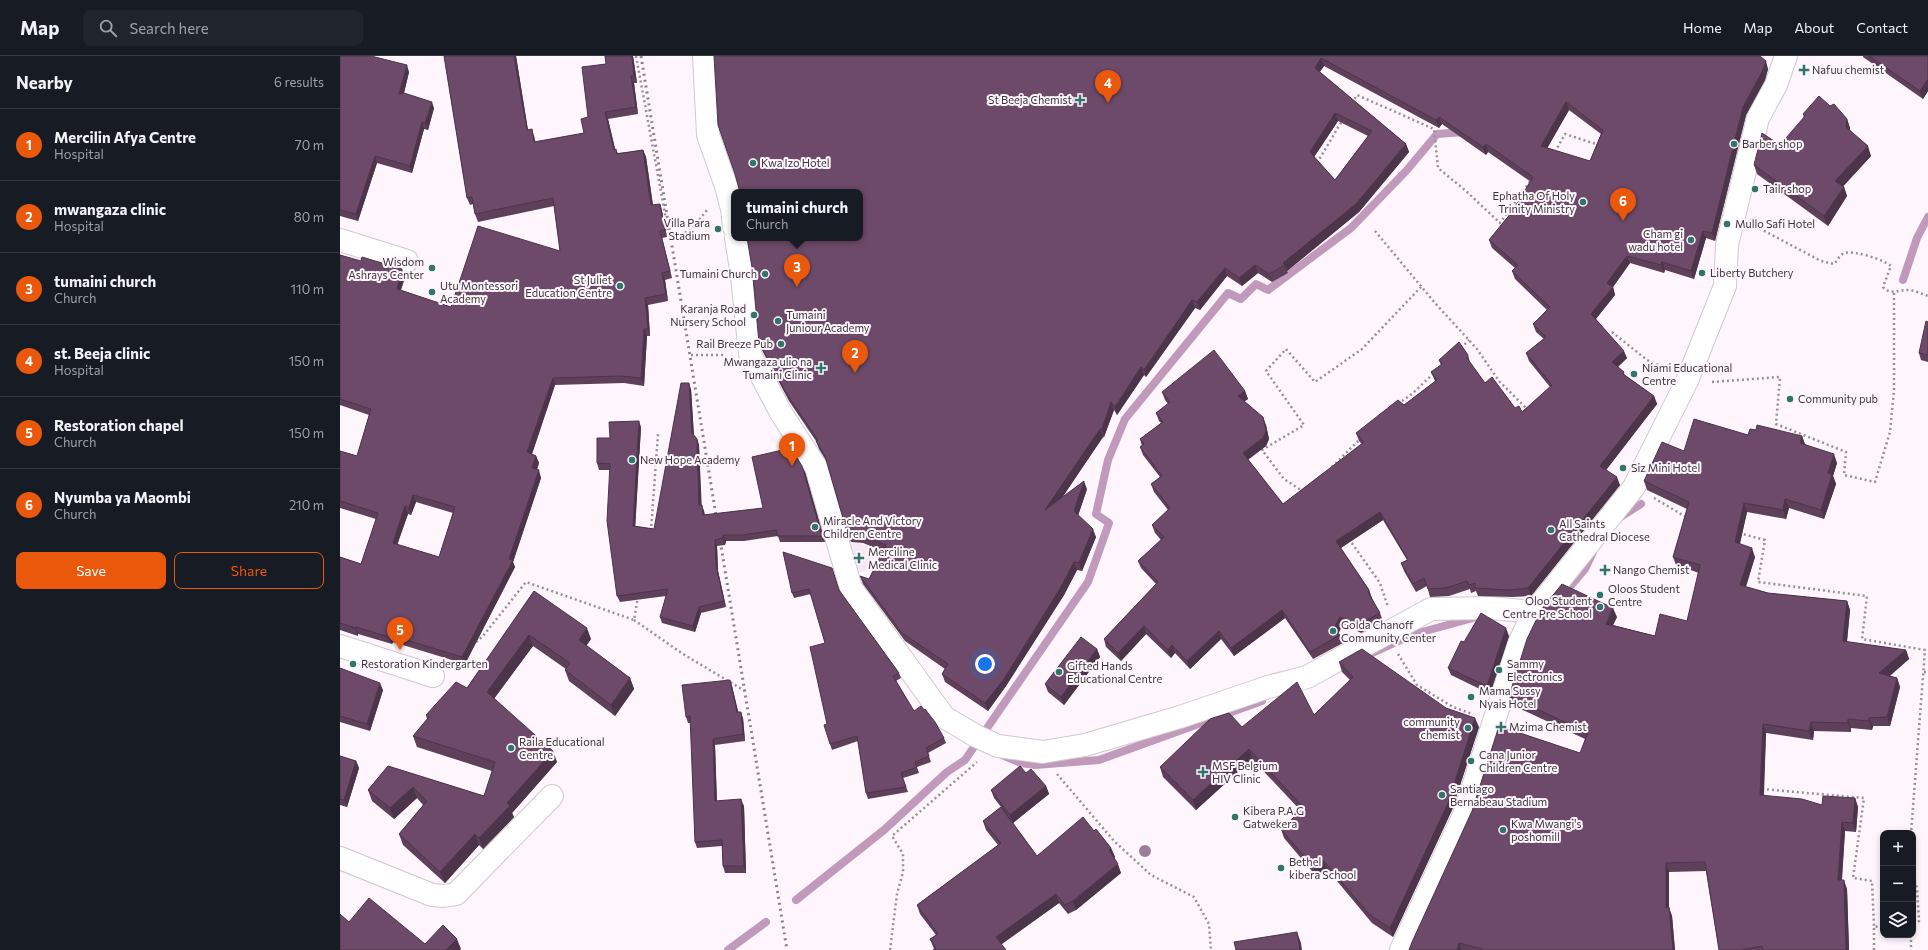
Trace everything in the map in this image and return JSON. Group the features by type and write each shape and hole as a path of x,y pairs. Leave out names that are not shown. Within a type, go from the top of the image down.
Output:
{"street":[{"path":"704,56 708,135 726,186 731,205"},
{"path":"1401,950 1464,815 1493,720 1519,643 1534,612 1634,487 1687,381 1725,286 1728,245 1758,118 1776,85 1786,56"},
{"path":"340,240 407,261"},
{"path":"736,241 742,276 750,354 781,413 816,467 851,588 944,716 976,736 998,746 1043,752 1085,745 1268,687 1307,677 1431,609 1491,608 1534,612"},
{"path":"340,646 433,676"},
{"path":"340,858 432,895 444,896 456,894 552,796"}],"path":[{"path":"636,56 670,241 692,229 726,186"},
{"path":"1349,108 1357,95 1434,129 1438,168 1466,191 1500,223 1534,175"},
{"path":"1311,159 1317,163 1345,115"},
{"path":"1552,156 1565,134 1604,147"},
{"path":"1735,215 1821,261 1834,264 1845,252 1851,252 1888,263 1891,266 1883,287 1887,291 1894,293 1911,290 1928,296"},
{"path":"1375,231 1421,287 1469,340 1499,381 1532,414"},
{"path":"1311,488 1306,494 1284,479 1262,450 1304,425 1266,371 1286,349 1314,382 1362,349 1421,287"},
{"path":"1710,382 1780,377 1776,424 1846,452 1844,475 1875,482 1890,432 1894,390 1894,293"},
{"path":"1612,332 1647,360 1674,373"},
{"path":"1458,351 1469,340"},
{"path":"691,355 750,354"},
{"path":"1394,406 1412,394 1435,372"},
{"path":"650,537 658,434"},
{"path":"1327,473 1362,436"},
{"path":"1634,487 1692,520"},
{"path":"1735,532 1765,540 1758,582 1867,596 1862,639 1925,650 1918,721 1911,830"},
{"path":"1347,538 1380,583 1395,628 1398,654 1417,685 1453,707 1493,720"},
{"path":"472,645 483,636 526,582 634,620 683,654 745,690"},
{"path":"634,620 640,590"},
{"path":"890,950 897,894 903,872 903,854 892,836 998,746"},
{"path":"1043,752 1061,779 1114,841 1151,875 1194,897 1209,924 1211,950"},
{"path":"1756,788 1864,798 1853,878 1872,881 1874,950"},
{"path":"1916,885 1918,921 1916,922"},
{"path":"1874,927 1880,926"},
{"path":"1911,938 1911,950"}],"shaded area":[{"name":"Merciline Medical Clinic","path":"858,543 869,546 870,570 850,574 846,545"}],"building":[{"path":"340,56 371,56 407,65 399,94 404,93 432,102 425,123 422,122 410,166 375,156 356,214 340,210"},
{"path":"444,56 514,56 527,130 532,129 534,142 584,133 581,119 588,117 582,67 606,64 605,56 632,56 634,76 631,76 636,107 605,112 614,150 616,149 617,154 643,150 651,205 660,204 665,230 660,231 670,271 662,273 666,294 645,298 648,329 644,329 641,378 621,376 553,378 527,452 536,456 532,468 539,470 509,559 513,560 462,657 390,635 389,637 340,623 340,557 361,564 378,513 340,501 340,451 357,456 371,409 340,399 340,255 361,261 362,257 402,269 397,289 451,307 478,226 560,251 553,198 475,214 472,197 467,198","holes":["413,495 455,507 439,557 393,543 405,506 409,508"]},
{"path":"714,56 1760,56 1766,61 1762,72 1743,107 1712,233 1703,231 1691,271 1662,262 1661,265 1627,256 1607,283 1613,287 1591,314 1624,351 1612,362 1624,372 1623,374 1654,396 1600,466 1617,477 1528,588 1510,590 1475,588 1475,583 1469,585 1467,581 1446,588 1428,589 1424,578 1413,584 1401,563 1408,560 1380,512 1336,541 1369,590 1368,592 1380,613 1358,625 1340,617 1333,630 1340,635 1310,652 1282,610 1231,648 1219,631 1187,661 1172,645 1168,650 1144,626 1118,653 1104,639 1158,582 1138,561 1164,537 1152,525 1170,508 1151,484 1162,476 1140,447 1144,444 1140,439 1163,422 1156,413 1170,402 1162,392 1214,350 1245,391 1238,396 1263,417 1266,431 1263,438 1243,453 1283,504 1364,442 1356,433 1398,400 1404,405 1437,380 1431,372 1442,364 1439,360 1459,342 1468,355 1467,358 1485,383 1492,377 1515,408 1519,406 1522,412 1552,385 1526,353 1546,337 1533,324 1550,307 1512,271 1518,265 1489,240 1511,213 1533,177 1486,144 1483,147 1439,117 1436,120 1321,58 1315,68 1406,144 1356,204 1283,263 1285,265 1269,274 1255,265 1239,278 1225,268 1197,302 1192,300 1144,370 1141,367 1115,407 1111,402 1102,429 1100,429 1045,510 1084,481 1074,511 1093,529 1079,563 1074,562 1061,587 1004,679 985,703 942,674 948,664 902,633 860,576 869,579 886,545 861,535 848,535 825,456 816,441 818,440 786,393 759,343 752,267 748,241 863,241 863,189 739,189 718,125","holes":["1566,102 1603,130 1590,161 1541,146","1335,113 1372,131 1335,180 1310,152"]},
{"path":"1869,56 1928,56 1928,79 1920,91"},
{"path":"1819,96 1830,106 1834,104 1847,119 1846,127 1868,146 1835,181 1844,187 1824,216 1754,165 1762,133 1780,145 1805,116 1803,114"},
{"path":"1926,321 1928,322 1928,355 1919,353"},
{"path":"681,383 689,383 692,433 697,439 699,505 702,505 703,515 763,508 752,457 791,448 802,466 822,536 777,536 777,530 742,535 723,535 723,538 715,540 716,565 724,601 699,607 693,626 660,617 668,589 617,596 607,521 610,464 597,463 597,438 610,438 609,422 639,421 633,526 654,529"},
{"path":"1694,419 1748,435 1750,429 1756,430 1757,425 1802,436 1800,443 1834,454 1828,473 1832,475 1821,510 1785,499 1783,510 1744,503 1735,542 1752,548 1740,585 1768,593 1847,601 1843,641 1906,650 1879,673 1897,678 1887,717 1869,718 1869,721 1848,719 1848,723 1811,722 1809,731 1763,724 1760,795 1802,799 1822,805 1823,796 1855,798 1853,823 1842,822 1838,880 1844,880 1846,950 1763,950 1762,946 1741,950 1719,950 1705,862 1666,863 1666,908 1669,907 1673,950 1481,950 1482,949 1459,943 1457,950 1409,950 1472,811 1499,726 1580,753 1588,733 1509,696 1527,639 1541,610 1562,584 1613,608 1606,624 1655,636 1660,614 1687,621 1700,565 1673,557 1689,502 1644,481 1662,442 1684,451"},
{"path":"783,552 832,568 839,590 899,673 893,676 914,711 921,706 924,710 925,709 935,722 944,738 926,748 929,756 915,762 917,767 901,773 906,787 866,793 857,736 830,744 824,725 827,724 810,647 825,643 809,589 792,593"},
{"path":"534,591 587,628 579,640 630,678 611,705 565,670 570,663 529,635 487,692 553,751 507,803 510,806 479,838 475,834 440,872 399,834 427,801 413,787 390,808 368,790 388,766 484,796 495,762 413,736 429,717 426,715 456,682 467,688"},
{"path":"1481,613 1506,628 1487,686 1448,668 1461,641 1464,642"},
{"path":"1081,637 1097,649 1061,697 1045,684"},
{"path":"1362,649 1446,708 1475,718 1449,801 1390,928 1369,914 1323,860 1314,868 1281,829 1304,808 1249,749 1193,800 1160,767 1210,719 1229,713 1242,727 1297,682 1314,715 1353,677 1339,662"},
{"path":"340,668 380,683 367,724 340,716"},
{"path":"730,680 737,712 741,712 743,734 713,739 715,801 741,799 744,866 723,866 722,840 695,842 690,716 686,717 682,685"},
{"path":"340,756 356,761 344,800 340,799"},
{"path":"1020,766 1026,773 1031,769 1046,786 1010,815 991,790"},
{"path":"1001,807 1037,856 1083,817 1094,831 1096,829 1111,848 1109,850 1118,864 1073,901 1065,905 1056,894 996,937 1006,950 933,950 936,948 930,939 938,934 917,905 1001,843 983,821"},
{"path":"369,898 425,944 443,925 457,939 446,950 340,950 340,914 349,922"},
{"path":"1297,932 1300,950 1236,950 1234,942"}],"waterway":[{"path":"796,900 884,830 947,772 965,760 1088,582 1109,523 1096,514 1108,460 1125,419 1228,293 1241,299 1256,284 1268,290 1351,228 1407,170 1437,134 1464,132"},
{"path":"1903,280 1917,238 1928,217"},
{"path":"1619,518 1641,504"},
{"path":"1563,595 1585,569 1593,552"},
{"path":"1372,653 1411,635 1473,618"},
{"path":"1002,755 1021,763 1035,765 1099,760 1262,701"},
{"path":"728,950 766,922"}],"railway":[{"path":"641,56 787,950"}],"place":[{"name":"Nafuu chemist","path":"1804,70"},
{"name":"St Beeja Chemist","path":"1080,100"},
{"name":"st. Beeja clinic","path":"1108,103"},
{"name":"Barber shop","path":"1734,144"},
{"name":"Kwa Izo Hotel","path":"753,163"},
{"name":"Tailr shop","path":"1755,189"},
{"name":"Ephatha Of Holy Trinity Ministry","path":"1583,202"},
{"name":"Nyumba ya Maombi","path":"1623,221"},
{"name":"Mullo Safi Hotel","path":"1727,224"},
{"name":"Villa Para Stadium","path":"718,229"},
{"name":"Cham gi wadu hotel","path":"1691,240"},
{"name":"Wisdom Ashrays Center","path":"432,268"},
{"name":"Liberty Butchery","path":"1702,273"},
{"name":"Tumaini Church","path":"765,274"},
{"name":"St Juliet Education Centre","path":"620,286"},
{"name":"tumaini church","path":"797,287"},
{"name":"Utu Montessori Academy","path":"432,292"},
{"name":"Karanja Road Nursery School","path":"754,315"},
{"name":"Tumaini Juniour Academy","path":"778,321"},
{"name":"Rail Breeze Pub","path":"781,344"},
{"name":"Mwangaza ulio na Tumaini Clinic","path":"821,368"},
{"name":"mwangaza clinic","path":"855,373"},
{"name":"Niami Educational Centre","path":"1634,374"},
{"name":"Community pub","path":"1790,399"},
{"name":"New Hope Academy","path":"632,460"},
{"name":"Mercilin Afya Centre","path":"792,466"},
{"name":"Siz Mini Hotel","path":"1623,468"},
{"name":"Miracle And Victory Children Centre","path":"815,527"},
{"name":"All Saints Cathedral Diocese","path":"1551,530"},
{"name":"Merciline Medical Clinic","path":"859,558"},
{"name":"Nango Chemist","path":"1605,570"},
{"name":"Oloos Student Centre","path":"1600,595"},
{"name":"Oloo Student Centre Pre School","path":"1600,607"},
{"name":"Golda Chanoff Community Center","path":"1333,631"},
{"name":"Restoration chapel","path":"400,650"},
{"name":"Restoration Kindergarten","path":"353,664"},
{"name":"Sammy Electronics","path":"1499,670"},
{"name":"Gifted Hands Educational Centre","path":"1059,672"},
{"name":"Mama Sussy Nyais Hotel","path":"1471,697"},
{"name":"Mzima Chemist","path":"1501,727"},
{"name":"community chemist","path":"1468,728"},
{"name":"Raila Educational Centre","path":"511,748"},
{"name":"Cana Junior Children Centre","path":"1471,761"},
{"name":"MSF Belgium HIV Clinic","path":"1203,772"},
{"name":"Santiago Bernabeau Stadium","path":"1442,795"},
{"name":"Kibera P.A.G Gatwekera","path":"1235,817"},
{"name":"Kwa Mwangi's poshomill","path":"1503,830"},
{"name":"Bethel kibera School","path":"1281,868"}]}
